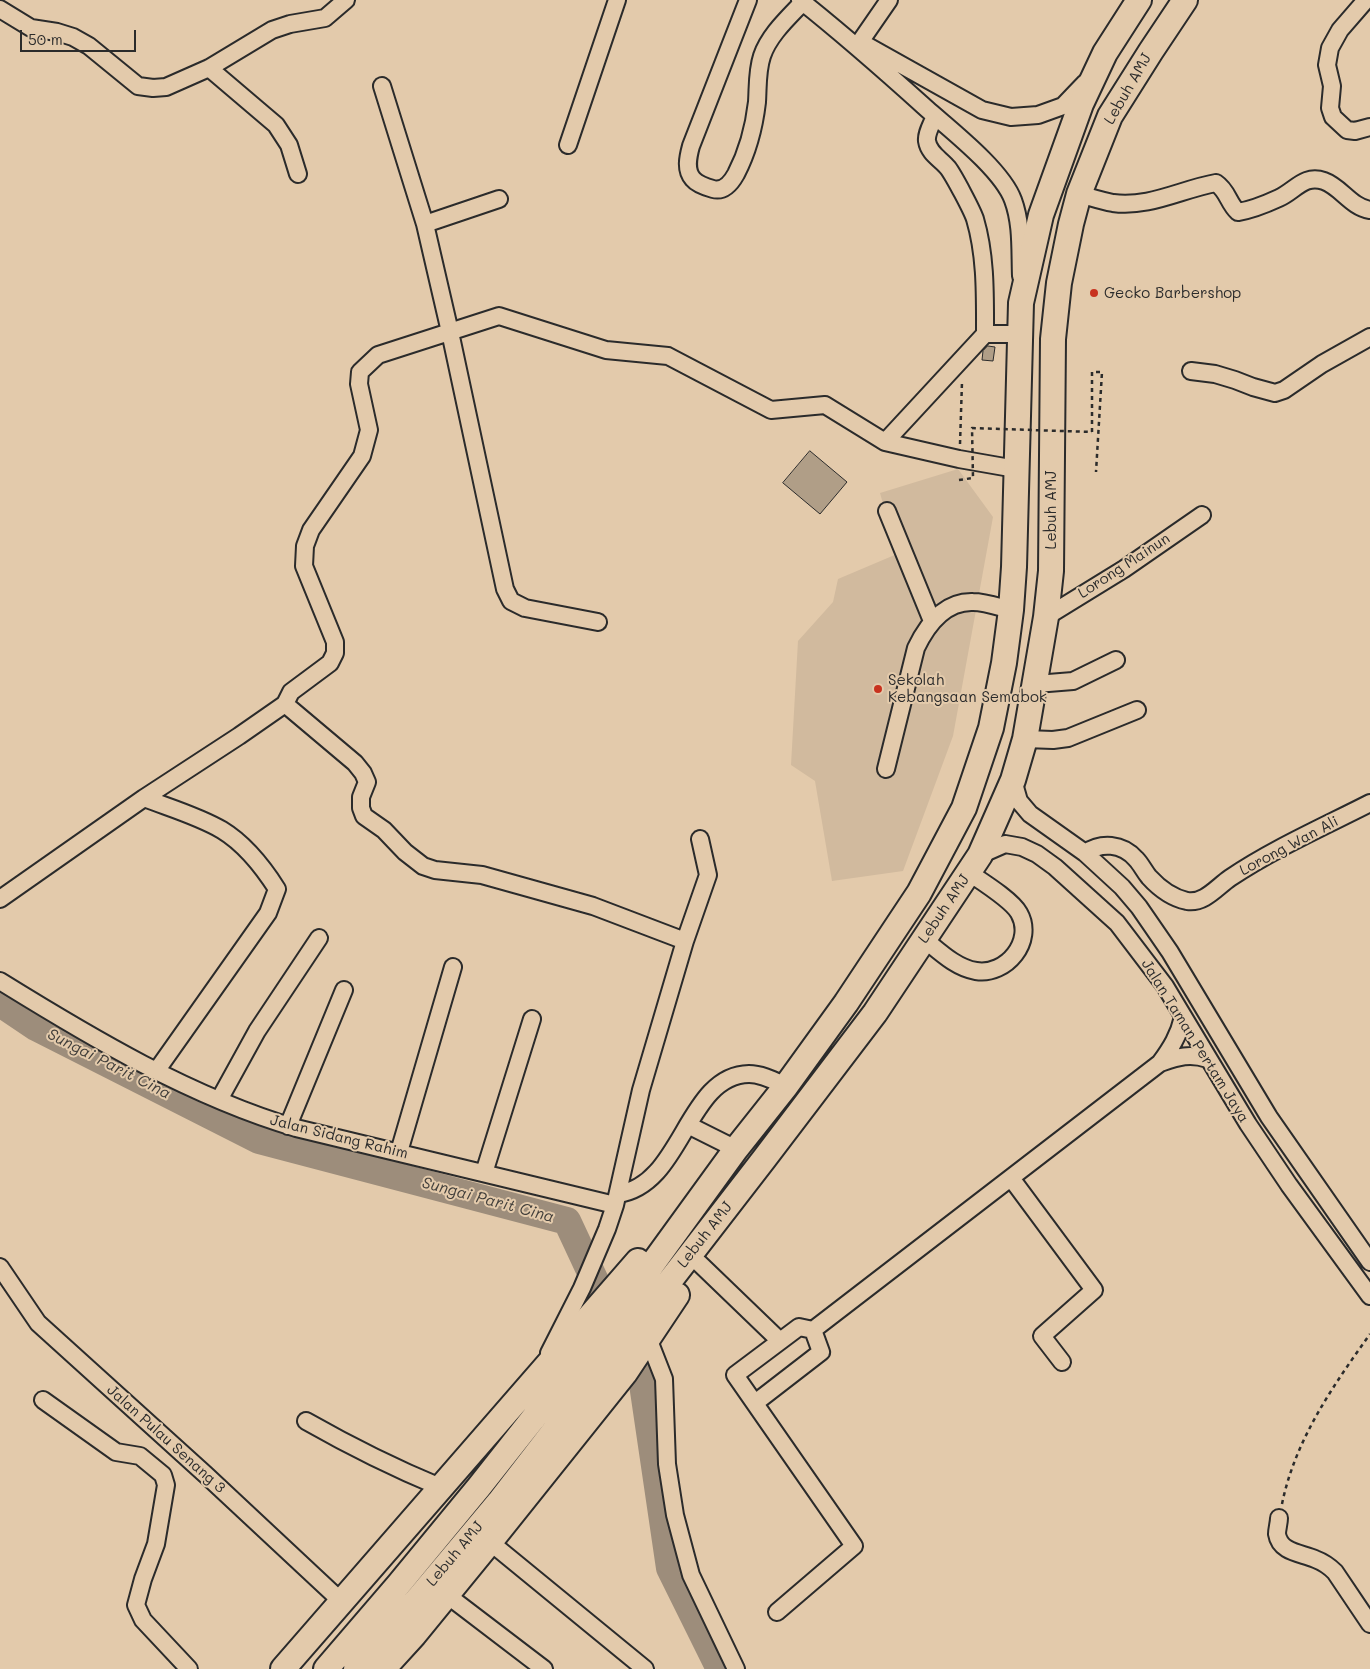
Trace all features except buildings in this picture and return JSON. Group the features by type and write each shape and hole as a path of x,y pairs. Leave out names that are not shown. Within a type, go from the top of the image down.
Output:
{"highway":[{"name":"Lebuh AMJ","path":"326,1669 479,1487 599,1319 786,1086 846,1003 919,893 964,808 991,728 1004,662 1011,610 1014,567 1021,303 1040,215 1080,104 1105,53 1139,0"},
{"name":"Lebuh AMJ","path":"356,1669 639,1340 764,1159 875,1013 974,863 1013,780 1025,739 1036,684 1051,571 1053,340 1059,283 1071,224 1079,194 1110,116 1186,0"},
{"path":"639,1340 699,1263 764,1159"},
{"path":"283,1669 538,1375 599,1319"},
{"path":"383,1669 490,1542 618,1364"}],"street":[{"path":"0,9 31,28 65,35 89,46 138,86 152,88 166,87 209,68 272,30 290,24 325,18 346,0"},
{"path":"568,145 617,0"},
{"path":"748,0 691,146 688,158 688,171 693,180 716,190 723,189 732,182 748,150 756,108 758,70 762,55 770,40 801,1 836,28 999,176 1013,199 1020,230 1021,303"},
{"path":"860,42 889,0"},
{"path":"1366,0 1340,30 1330,48 1327,65 1332,86 1330,108 1333,117 1347,130 1355,131 1370,127"},
{"path":"836,28 982,110 1011,117 1038,115 1063,106 1081,88 1105,53"},
{"path":"209,68 276,125 289,145 298,174"},
{"path":"382,86 425,224 505,589 511,601 525,608 598,622"},
{"path":"885,442 985,334 985,284 975,218 948,168 932,153 928,146 927,134 935,116"},
{"path":"1079,194 1114,203 1140,203 1173,196 1199,186 1216,183 1223,188 1232,206 1238,212 1246,211 1280,198 1305,180 1315,179 1329,183 1351,201 1370,210"},
{"path":"425,224 498,198"},
{"path":"0,898 144,798 285,704 291,692 330,662 335,652 335,642 304,566 305,546 311,530 362,456 369,430 359,384 360,372 378,354 499,316 606,350 668,356 771,410 825,405 885,442 959,459 1016,469"},
{"path":"985,334 1020,334"},
{"path":"1191,371 1215,374 1275,393 1284,390 1322,364 1370,337"},
{"path":"887,511 932,621"},
{"name":"Lorong Mainun","path":"1046,616 1124,569 1202,515"},
{"path":"886,769 916,648 932,621 945,610 958,603 974,602 1011,610"},
{"path":"1036,684 1073,681 1116,660"},
{"path":"285,704 355,763 367,782 361,797 361,808 364,816 384,830 414,860 434,870 482,875 593,906 685,941"},
{"path":"1025,739 1054,740 1068,738 1137,710"},
{"name":"Jalan Taman Pertam Jaya","path":"1013,780 1020,801 1030,814 1085,853 1122,887 1140,907 1170,952 1269,1117 1370,1262"},
{"path":"144,798 209,823 224,831 245,849 277,888 268,913 157,1070"},
{"name":"Lorong Wan Ali","path":"1085,853 1092,848 1102,845 1114,846 1127,851 1149,877 1165,891 1188,901 1196,900 1207,896 1250,864 1370,803"},
{"path":"538,1375 582,1288 607,1229 617,1199 641,1090 685,941 708,875 700,839"},
{"name":"Jalan Taman Pertam Jaya","path":"974,863 1005,844 1037,854 1056,867 1117,923 1165,986 1253,1132 1370,1296"},
{"path":"924,939 950,960 976,971 998,968 1008,962 1016,952 1021,944 1024,933 1019,913 974,863"},
{"path":"219,1100 262,1023 319,938"},
{"path":"399,1152 453,967"},
{"name":"Jalan Sidang Rahim","path":"0,981 77,1029 219,1100 261,1117 288,1126 484,1173 617,1199"},
{"path":"288,1126 344,990"},
{"path":"777,1612 854,1546 736,1375 799,1327 813,1330 1160,1062 1180,1032 1183,1017"},
{"path":"484,1173 532,1019"},
{"path":"1160,1062 1195,1054 1208,1059"},
{"path":"617,1199 640,1187 653,1176 674,1149 707,1097 718,1085 734,1076 751,1074 768,1078 786,1086"},
{"path":"688,1125 736,1149"},
{"path":"1011,1178 1094,1290 1042,1336 1062,1362"},
{"path":"699,1263 780,1341"},
{"name":"Jalan Pulau Senang 3","path":"0,1267 38,1323 206,1475 342,1602"},
{"path":"755,1403 821,1352 813,1330"},
{"path":"639,1340 664,1378 667,1464 675,1515 691,1574 736,1669"},
{"path":"43,1400 116,1452 140,1456 163,1475 166,1485 156,1544 142,1580 136,1604 144,1620 189,1669"},
{"path":"306,1421 357,1450 398,1470 440,1487"},
{"path":"1280,1518 1277,1534 1282,1545 1292,1552 1315,1559 1335,1572 1370,1624"},
{"path":"490,1542 646,1669"},
{"path":"447,1595 544,1669"}],"path":[{"path":"962,374 959,480 973,478 972,428 1092,432 1092,372 1102,372 1096,472"},
{"path":"1280,1518 1291,1469 1307,1432 1341,1375 1370,1334"}],"shaded area":[{"name":"Sekolah Kebangsaan Semabok","path":"958,469 993,517 953,736 903,871 832,881 815,781 791,765 798,641 833,602 838,579 897,554 880,493"}],"waterway":[{"name":"Sungai Parit Cina","path":"0,1003 36,1027 259,1140 567,1221 643,1384 670,1568 720,1669"}],"place":[{"name":"Gecko Barbershop","path":"1094,293"},
{"name":"Sekolah Kebangsaan Semabok","path":"878,689"}]}
